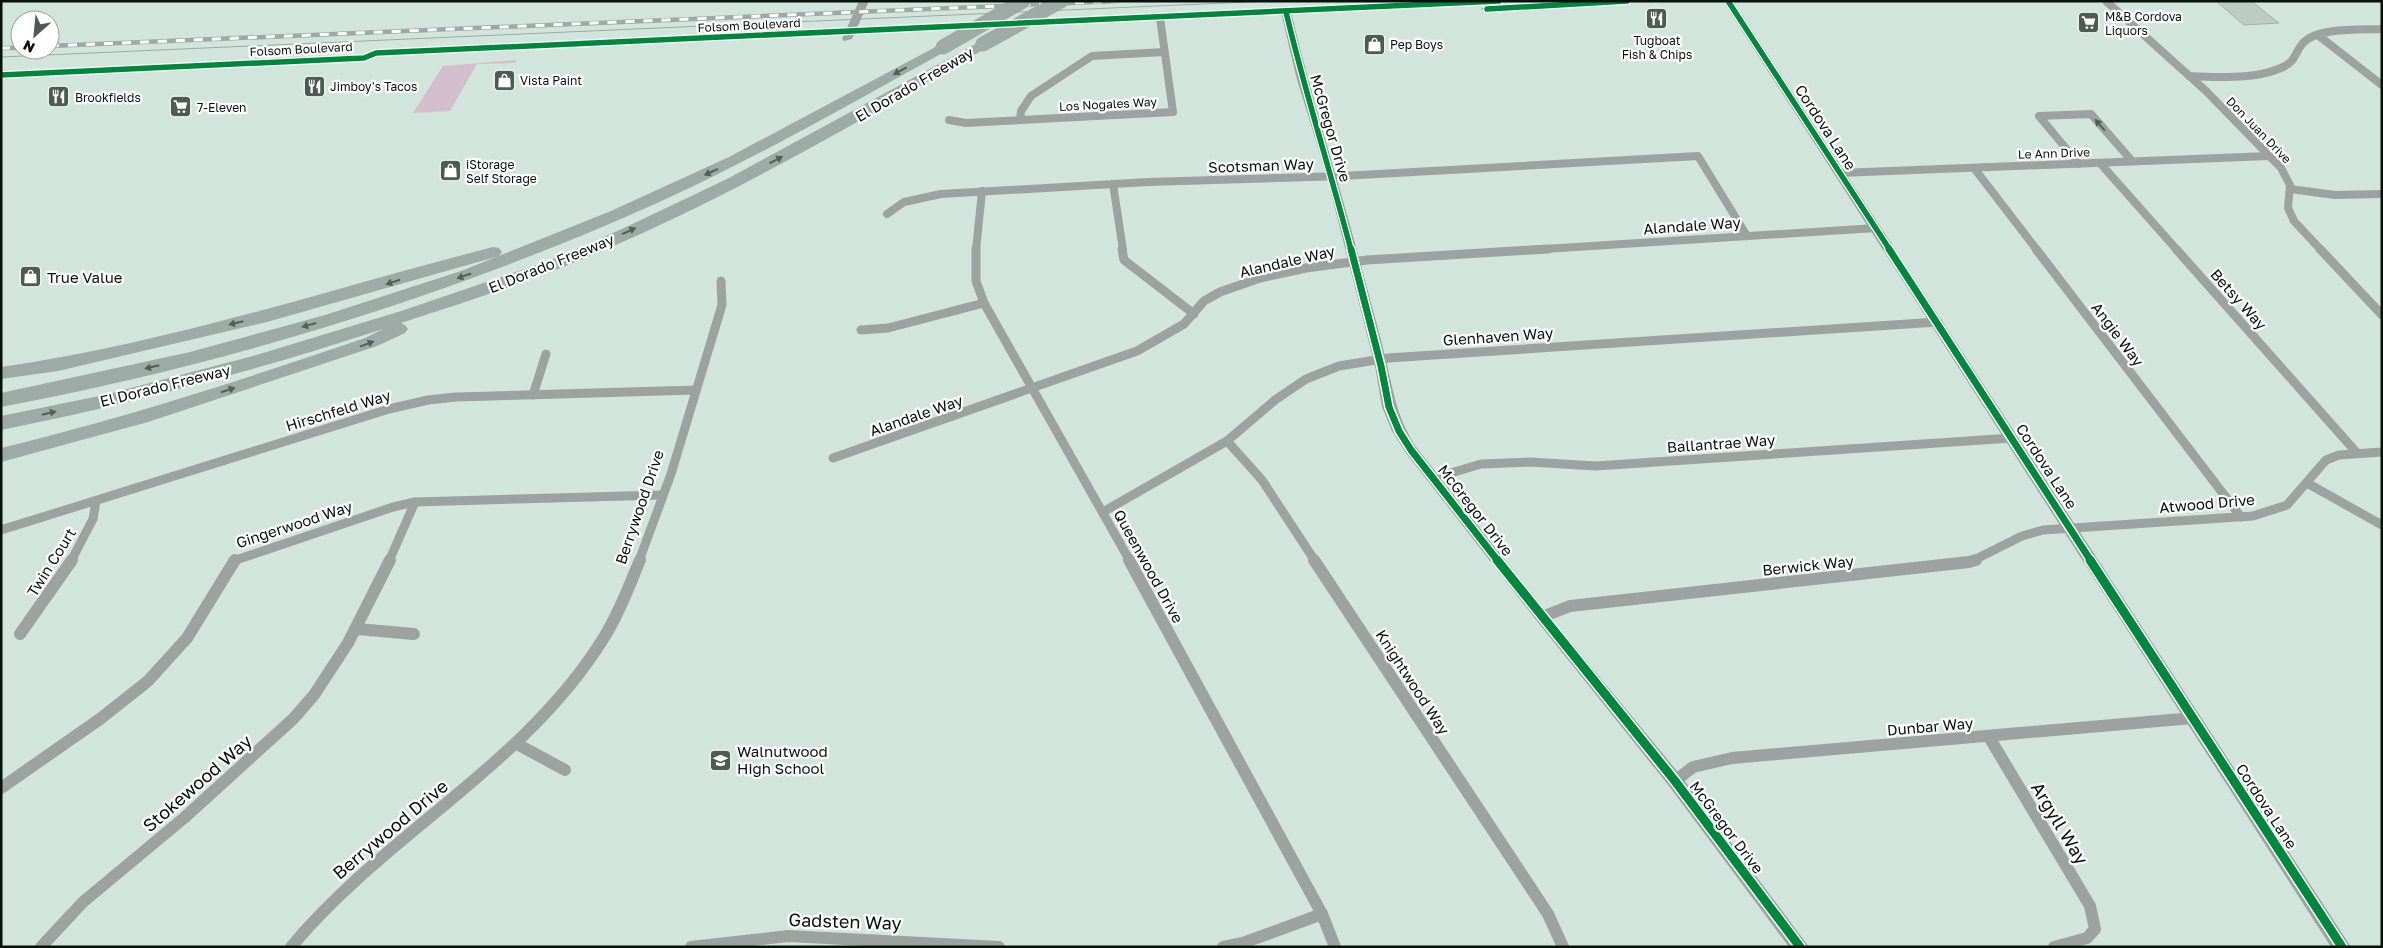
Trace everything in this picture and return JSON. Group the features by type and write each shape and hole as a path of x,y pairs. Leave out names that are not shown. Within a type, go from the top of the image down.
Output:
{"highway":[{"name":"El Dorado Freeway","path":"1,400 181,361 331,319 467,275 575,233 735,160 943,47 1023,1"},
{"name":"El Dorado Freeway","path":"1,423 186,381 332,340 470,294 578,254 688,204 785,155 1061,1"},
{"path":"1,373 58,365 267,316 500,250 575,233"},
{"path":"1,456 61,441 182,405 371,342 470,294"},
{"path":"1,443 182,405"}],"main road":[{"name":"Folsom Boulevard","path":"1287,16 1499,1"},
{"path":"1520,8 1524,4 1557,1"},
{"name":"Folsom Boulevard","path":"1,75 364,58 374,61 530,54 552,51 848,35 1520,8 1627,1"},
{"name":"Folsom Boulevard","path":"364,58 376,53 848,35"},
{"path":"552,51 592,44"}],"street":[{"path":"848,35 864,1"},
{"name":"Cordova Lane","path":"1728,1 2342,947"},
{"name":"Don Juan Drive","path":"2106,1 2190,76 2270,156 2287,176 2290,188 2288,208 2294,221 2382,315"},
{"name":"McGregor Drive","path":"1287,16 1301,76 1332,176 1379,359 1389,407 1399,431 1411,450 1542,617 1675,781 1800,947"},
{"name":"Los Nogales Way","path":"950,120 966,123 1173,112 1160,21"},
{"path":"2190,76 2236,76 2271,71 2294,61 2306,40 2319,36 2324,32 2382,29"},
{"path":"2319,36 2382,85"},
{"path":"1020,120 1025,103 1031,96 1092,56 1164,52"},
{"path":"2080,164 2039,116 2091,114 2132,161"},
{"name":"Scotsman Way","path":"887,214 897,204 919,198 982,191 1332,176 1698,156 1748,236"},
{"name":"Le Ann Drive","path":"1840,173 2270,156"},
{"name":"Betsy Way","path":"2100,163 2358,453"},
{"name":"Angie Way","path":"1974,168 2241,517"},
{"path":"1113,184 1124,260 1194,314"},
{"path":"2290,188 2335,196 2382,194"},
{"name":"Queenwood Drive","path":"982,191 975,256 976,281 984,303 1103,512 1322,914 1335,947"},
{"name":"Alandale Way","path":"833,458 1034,389 1137,351 1183,325 1203,302 1236,287 1294,270 1354,261 1876,228"},
{"name":"Berrywood Drive","path":"291,947 316,915 360,873 459,794 517,744 566,690 604,638 645,548 722,305 721,281"},
{"path":"861,330 888,328 984,303"},
{"name":"Glenhaven Way","path":"1103,512 1227,441 1275,400 1306,379 1339,366 1379,359 1938,322"},
{"path":"533,395 546,354"},
{"name":"Hirschfeld Way","path":"1,530 408,404 456,397 696,390"},
{"name":"Ballantrae Way","path":"1434,478 1481,464 1530,462 1596,466 2012,438"},
{"name":"Knightwood Way","path":"1227,441 1249,463 1268,488 1548,914 1563,947"},
{"name":"Atwood Drive","path":"2071,528 2241,517 2273,511 2286,505 2326,460 2339,455 2382,452"},
{"path":"2307,483 2382,525"},
{"name":"Gingerwood Way","path":"1,788 124,700 148,680 186,639 233,560 393,507 415,502 662,495"},
{"name":"Twin Court","path":"20,634 86,536 93,519 96,501"},
{"name":"Stokewood Way","path":"42,947 75,910 102,885 164,835 283,730 315,693 357,629 415,502"},
{"name":"Berwick Way","path":"1542,617 1570,606 1969,562 1986,557 2012,539 2027,533 2071,528"},
{"path":"357,629 414,634"},
{"name":"Dunbar Way","path":"1675,781 1693,766 1732,758 2193,718"},
{"name":"Argyll Way","path":"1989,737 2090,906 2095,929 2087,938 2054,947"},
{"path":"517,744 565,770"},
{"path":"1223,947 1243,943 1322,914"},
{"name":"Gadsten Way","path":"691,947 747,944 788,936 999,947"}],"shaded area":[{"path":"517,60 515,63 477,64 450,111 413,113 443,66"}],"building":[{"path":"2216,1 2251,1 2279,23 2244,25"}],"tram line":[{"path":"1,57 1270,1"}],"railway":[{"path":"60,46 1117,1"},
{"path":"1,48 10,48"}],"cycle path":[{"path":"1,75 364,58 376,53 1499,1"},
{"path":"1487,9 1627,1"},
{"path":"1728,1 2342,947"},
{"path":"1286,12 1301,76 1332,177 1381,366 1389,407 1399,431 1411,450 1542,617 1675,781 1800,947"}],"place":[{"name":"Tugboat Fish & Chips","path":"1657,19"},
{"name":"M&B Cordova Liquors","path":"2089,23"},
{"name":"Pep Boys","path":"1374,44"},
{"name":"Vista Paint","path":"504,80"},
{"name":"Jimboy's Tacos","path":"314,86"},
{"name":"Brookfields","path":"59,97"},
{"name":"7-Eleven","path":"181,107"},
{"name":"iStorage Self Storage","path":"450,171"},
{"name":"True Value","path":"31,277"},
{"name":"Walnutwood High School","path":"721,760"}]}
